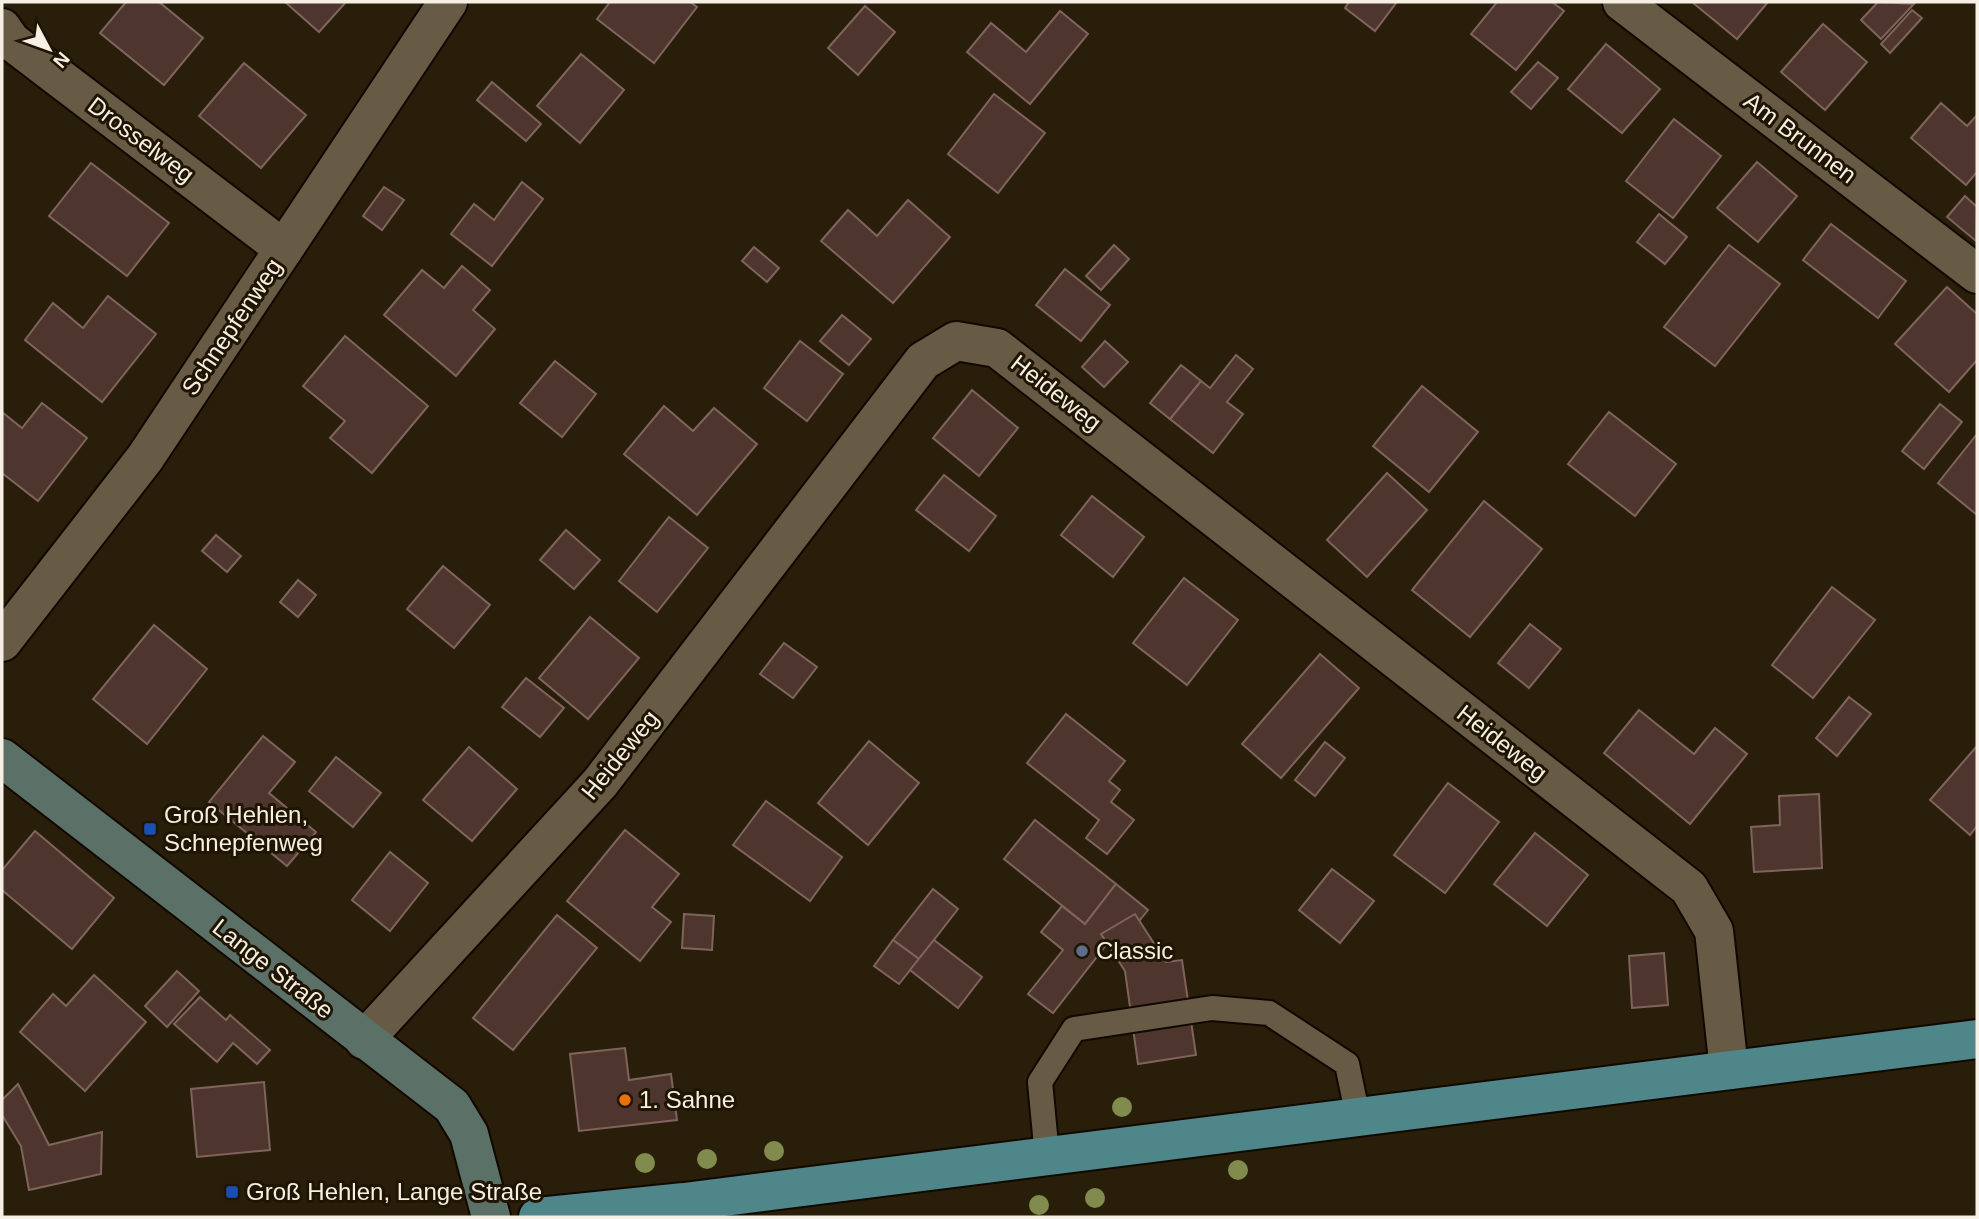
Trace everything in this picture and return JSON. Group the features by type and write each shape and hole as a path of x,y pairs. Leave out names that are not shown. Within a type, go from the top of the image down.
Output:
{"main road":[{"name":"Lange Straße","path":"2,758 452,1107 469,1134 491,1217"},
{"path":"555,1215 685,1210 1047,1156 1977,1039"}],"street":[{"name":"Schnepfenweg","path":"2,642 145,458 448,2"},
{"name":"Am Brunnen","path":"1622,2 1977,274"},
{"name":"Drosselweg","path":"2,28 11,41 284,250"},
{"name":"Heideweg","path":"364,1040 600,783 923,361 956,341 997,348 1689,888 1714,931 1730,1070"}],"lane":[{"path":"1047,1156 1040,1082 1074,1029 1212,1008 1269,1013 1347,1064 1357,1118"}],"building":[{"path":"126,2 159,2 203,38 164,85 100,33"},
{"path":"285,2 346,2 319,32"},
{"path":"610,2 690,2 697,7 654,63 597,19"},
{"path":"1349,2 1396,3 1375,31 1345,8"},
{"path":"1497,2 1552,2 1564,11 1516,70 1471,34"},
{"path":"1692,2 1768,2 1737,39"},
{"path":"1878,2 1914,4 1881,39 1861,20"},
{"path":"865,6 895,32 858,75 828,48"},
{"path":"1912,10 1922,18 1890,53 1881,44"},
{"path":"1060,11 1088,34 1030,104 967,52 991,23 1026,52"},
{"path":"1823,24 1867,62 1825,110 1781,72"},
{"path":"1606,44 1660,89 1622,133 1568,89"},
{"path":"581,54 624,90 580,143 537,106"},
{"path":"1538,62 1558,78 1531,109 1511,92"},
{"path":"244,63 306,115 261,168 199,116"},
{"path":"492,82 541,124 526,141 477,100"},
{"path":"994,94 1045,133 998,193 948,154"},
{"path":"1941,103 1967,126 1977,115 1977,172 1966,185 1911,138"},
{"path":"1674,119 1721,156 1673,218 1626,181"},
{"path":"1757,162 1797,196 1758,242 1717,208"},
{"path":"91,163 169,223 127,276 49,216"},
{"path":"522,182 543,199 492,266 451,234 474,204 494,220"},
{"path":"384,187 404,200 382,230 363,216"},
{"path":"1965,196 1977,207 1976,241 1947,217"},
{"path":"908,200 950,237 893,303 821,241 848,210 877,236"},
{"path":"1659,214 1687,237 1665,264 1637,242"},
{"path":"1831,224 1906,281 1878,318 1803,260"},
{"path":"1114,245 1129,259 1101,290 1086,276"},
{"path":"1729,245 1780,284 1715,366 1664,327"},
{"path":"754,247 779,268 767,282 742,261"},
{"path":"462,266 490,290 473,310 495,329 456,376 384,315 422,270 444,288"},
{"path":"1065,269 1110,305 1081,341 1036,305"},
{"path":"1947,287 1977,314 1977,360 1949,392 1895,344"},
{"path":"108,296 156,334 102,402 25,340 53,303 83,328"},
{"path":"842,315 871,339 849,365 820,341"},
{"path":"345,336 428,406 372,473 330,438 345,421 303,386"},
{"path":"800,341 843,374 807,421 764,388"},
{"path":"1105,341 1128,362 1104,387 1082,367"},
{"path":"1236,355 1253,369 1227,402 1243,414 1213,453 1170,419 1201,381 1210,388"},
{"path":"555,361 596,394 562,437 520,403"},
{"path":"1181,365 1201,381 1170,419 1150,403"},
{"path":"1422,386 1478,432 1429,492 1373,446"},
{"path":"972,390 1018,428 979,476 933,438"},
{"path":"42,403 87,438 38,501 2,473 2,412 22,428"},
{"path":"1940,404 1962,422 1924,469 1902,451"},
{"path":"664,406 693,431 714,408 757,444 697,515 624,454"},
{"path":"1609,412 1676,464 1635,516 1568,464"},
{"path":"1977,434 1977,515 1938,483"},
{"path":"1387,473 1427,510 1367,577 1327,540"},
{"path":"944,475 996,516 969,551 916,510"},
{"path":"1092,496 1144,537 1113,577 1061,535"},
{"path":"1484,501 1542,549 1470,637 1412,590"},
{"path":"669,517 708,548 657,612 619,581"},
{"path":"566,530 600,560 574,589 540,560"},
{"path":"216,535 241,556 227,572 202,551"},
{"path":"443,566 490,605 454,648 407,609"},
{"path":"1184,578 1238,620 1187,685 1133,643"},
{"path":"298,580 316,595 298,617 280,602"},
{"path":"1832,587 1875,620 1813,698 1772,665"},
{"path":"590,617 639,658 588,719 539,678"},
{"path":"1530,624 1561,649 1529,688 1498,663"},
{"path":"154,625 207,669 147,744 93,699"},
{"path":"784,643 817,667 793,698 760,674"},
{"path":"1320,654 1359,688 1281,778 1242,744"},
{"path":"526,678 564,708 540,737 502,707"},
{"path":"1849,697 1871,714 1837,756 1816,738"},
{"path":"1639,710 1694,754 1715,728 1747,754 1690,824 1604,753"},
{"path":"1066,714 1125,761 1109,781 1120,790 1111,802 1134,820 1107,854 1086,838 1099,820 1027,763"},
{"path":"263,736 295,762 269,793 316,832 287,866 209,802"},
{"path":"869,741 919,783 868,845 818,803"},
{"path":"1325,742 1345,758 1315,796 1295,780"},
{"path":"1977,746 1977,826 1970,835 1930,800"},
{"path":"469,747 517,789 472,841 423,800"},
{"path":"336,757 381,793 353,827 309,791"},
{"path":"1448,783 1499,822 1445,893 1394,855"},
{"path":"1819,794 1822,868 1754,872 1751,827 1780,825 1779,796"},
{"path":"766,801 842,857 810,901 733,845"},
{"path":"1035,820 1116,884 1085,924 1004,859"},
{"path":"625,830 679,874 652,907 671,922 640,961 567,901"},
{"path":"35,831 114,898 72,949 2,890 2,870"},
{"path":"1535,833 1588,875 1547,926 1494,884"},
{"path":"390,852 428,883 390,931 352,900"},
{"path":"1332,869 1374,901 1340,943 1299,910"},
{"path":"1116,884 1148,910 1116,950 1107,944 1053,1013 1028,994 1063,950 1041,932 1062,906 1085,924"},
{"path":"933,889 958,909 919,959 893,940"},
{"path":"684,914 714,916 712,950 682,948"},
{"path":"1135,914 1166,962 1182,960 1196,1055 1138,1064 1125,971 1101,934"},
{"path":"557,915 597,948 513,1050 473,1018"},
{"path":"893,940 919,959 899,984 874,966"},
{"path":"934,940 982,977 958,1008 910,970"},
{"path":"1664,953 1668,1005 1632,1008 1629,956"},
{"path":"177,971 199,991 167,1027 145,1006"},
{"path":"94,975 146,1022 85,1091 20,1032 53,994 66,1006"},
{"path":"200,997 226,1020 230,1015 270,1050 257,1064 233,1043 217,1062 174,1024"},
{"name":"1. Sahne","path":"625,1048 629,1080 671,1074 677,1120 579,1131 570,1054"},
{"path":"264,1082 270,1150 197,1157 191,1089"},
{"path":"18,1084 49,1145 102,1132 101,1174 29,1190 21,1146 2,1115 2,1100"}],"place":[{"name":"Groß Hehlen, Schnepfenweg","path":"150,829"},
{"name":"Classic","path":"1082,951"},
{"name":"1. Sahne","path":"625,1100"},
{"name":"Groß Hehlen, Lange Straße","path":"232,1192"}]}
